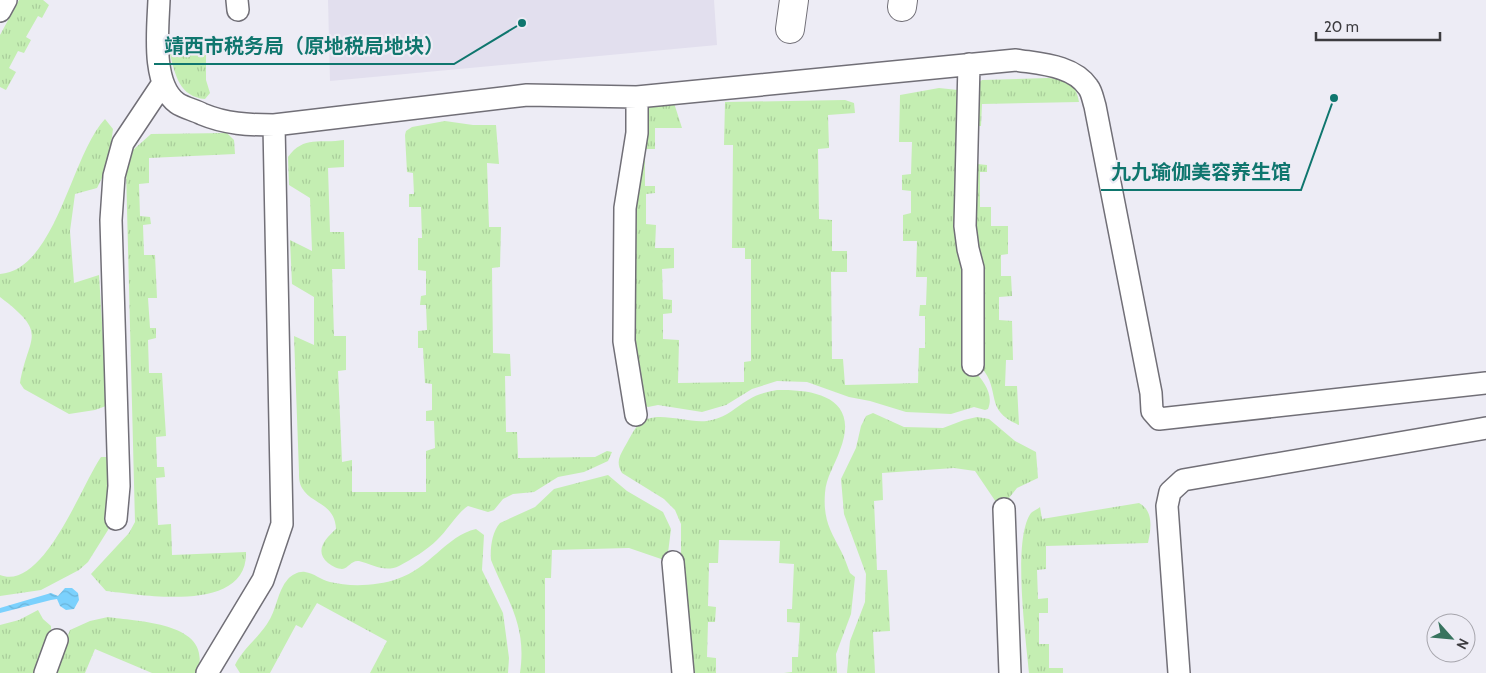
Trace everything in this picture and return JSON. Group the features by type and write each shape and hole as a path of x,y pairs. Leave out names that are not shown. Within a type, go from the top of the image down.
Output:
{"street":[{"path":"790,29 794,0"}],"lane":[{"path":"0,11 6,0"},
{"path":"159,0 156,49 163,83 176,102 221,121 250,125 274,125 527,95 637,96 1016,60 1052,66 1071,72 1088,87 1095,106 1148,374 1152,411 1159,419 1486,382"},
{"path":"969,64 965,226 973,268 973,365"},
{"path":"116,519 119,486 111,220 114,176 123,143 163,83"},
{"path":"636,415 630,365 624,341 626,208 637,134 637,96"},
{"path":"207,673 264,580 282,524 274,125"},
{"path":"1179,673 1167,506 1170,492 1183,480 1486,428"},
{"path":"1004,510 1010,673"},
{"path":"673,562 683,673"},
{"path":"45,673 57,640"}],"shaded area":[{"path":"328,0 714,0 717,45 330,81"}],"green space":[{"path":"19,0 43,0 49,5 42,18 38,16 26,37 31,40 24,53 18,51 9,68 16,72 6,90 0,87 0,35"},
{"path":"206,51 206,80 210,93 205,99 190,94 180,84 170,54"},
{"path":"1048,78 1065,81 1073,86 1079,102 982,104 981,126 977,126 977,164 987,165 987,172 980,172 980,207 991,207 991,226 1008,226 1008,254 1001,255 1001,276 1011,276 1012,296 999,297 999,320 1012,321 1013,360 1006,360 1005,386 1017,386 1019,425 1001,413 994,399 991,384 981,367 971,249 976,85 982,80"},
{"path":"939,88 958,90 974,371 989,393 990,404 988,409 974,407 951,414 906,412 849,397 807,382 777,381 752,389 726,405 702,412 658,405 648,407 643,405 641,377 634,340 634,195 648,102 674,103 682,128 655,128 655,149 645,149 645,186 655,186 655,193 646,194 646,224 656,225 655,248 674,248 674,268 662,269 663,299 672,300 672,313 663,314 663,339 679,340 678,383 744,382 744,362 751,361 751,259 745,259 745,248 732,248 733,145 724,145 725,102 845,100 854,103 855,113 828,115 829,148 818,149 819,219 832,220 832,251 847,251 847,272 831,272 832,359 843,359 845,385 918,383 919,348 925,348 925,316 919,316 920,305 926,305 927,277 916,277 917,241 903,241 903,215 911,213 911,191 902,190 902,175 911,174 912,142 899,142 900,95"},
{"path":"105,119 113,129 108,166 97,188 75,194 70,231 74,283 99,275 107,402 106,406 95,410 69,414 24,389 20,383 32,336 25,320 0,297 0,274 19,268 35,253 49,233 82,158 93,136"},
{"path":"445,121 473,125 496,125 499,164 487,163 489,227 501,227 500,267 492,268 493,353 510,354 511,376 505,376 506,432 517,432 518,458 595,457 607,451 612,452 608,461 584,472 558,477 534,492 513,494 503,499 494,510 488,512 468,506 433,544 399,566 389,569 356,561 342,569 328,563 324,559 321,550 325,541 336,529 335,520 327,509 306,493 299,480 294,336 314,345 314,297 292,284 290,240 312,251 310,198 289,185 288,157 294,150 306,143 344,140 344,167 328,168 330,232 344,232 345,269 332,269 334,336 346,336 346,370 338,371 342,462 352,460 352,492 426,492 426,451 435,448 434,421 426,421 426,411 432,410 432,384 425,383 423,348 418,348 418,331 427,330 426,305 420,305 421,296 426,295 426,271 418,270 418,238 422,238 421,207 409,207 409,194 414,194 413,173 407,172 405,135 406,131 412,127"},
{"path":"227,133 234,140 235,154 149,158 149,183 139,184 140,216 150,217 151,224 143,225 144,255 155,255 157,298 148,298 150,328 156,328 156,338 148,340 149,373 162,373 166,436 156,437 157,467 164,467 165,477 156,478 158,525 171,524 172,555 246,552 242,572 230,585 212,593 167,597 106,591 91,574 129,533 135,522 126,169 133,150 151,134"},
{"path":"777,390 792,390 820,395 831,400 840,408 844,419 845,433 827,482 825,493 826,517 850,573 855,577 851,614 836,654 837,673 784,673 792,672 792,657 798,657 800,623 787,622 787,609 792,609 794,564 779,563 780,541 719,540 718,563 709,563 708,606 716,607 715,622 708,622 707,657 716,658 716,673 690,673 681,556 681,524 675,510 664,499 622,473 619,466 620,457 634,430 645,420 663,417 693,421 712,420 727,414 755,396"},
{"path":"873,413 904,427 943,428 977,417 989,419 1015,441 1036,452 1038,478 1017,488 1005,503 998,505 975,471 954,468 882,473 883,500 874,501 877,570 887,570 890,631 873,632 875,673 847,673 850,641 865,602 866,574 844,514 841,479 856,448 861,426 866,416"},
{"path":"101,457 109,457 112,514 108,530 88,562 79,570 41,590 0,596 0,575 16,576 31,568 46,552 60,532"},
{"path":"608,475 627,491 663,512 671,529 667,561 629,548 552,550 551,578 545,578 545,673 520,673 521,641 514,614 491,560 493,535 500,523 535,507 554,489"},
{"path":"1139,503 1144,506 1149,515 1148,543 1046,546 1046,569 1037,570 1038,599 1048,598 1048,613 1039,613 1039,644 1049,644 1049,668 1063,668 1063,673 1029,673 1023,614 1021,566 1025,526 1031,513 1040,507 1042,519"},
{"path":"476,529 484,535 482,570 503,613 509,658 508,673 370,673 387,641 317,603 302,628 296,625 270,673 240,673 235,665 267,624 284,584 294,575 305,572 327,581 346,585 372,584 397,579 419,568 456,538"},
{"path":"38,610 43,619 51,626 51,637 34,673 0,673 0,625 19,620"},
{"path":"108,617 155,623 185,634 195,643 200,656 197,673 152,673 95,649 85,673 53,673 70,630 90,621"}],"water":[{"path":"65,588 72,588 78,593 79,600 74,609 66,610 60,606 57,599 0,613 0,608 51,593 58,596"}],"place":[{"name":"靖西市税务局（原地税局地块）","path":"522,23"},
{"name":"九九瑜伽美容养生馆","path":"1334,98"}]}
